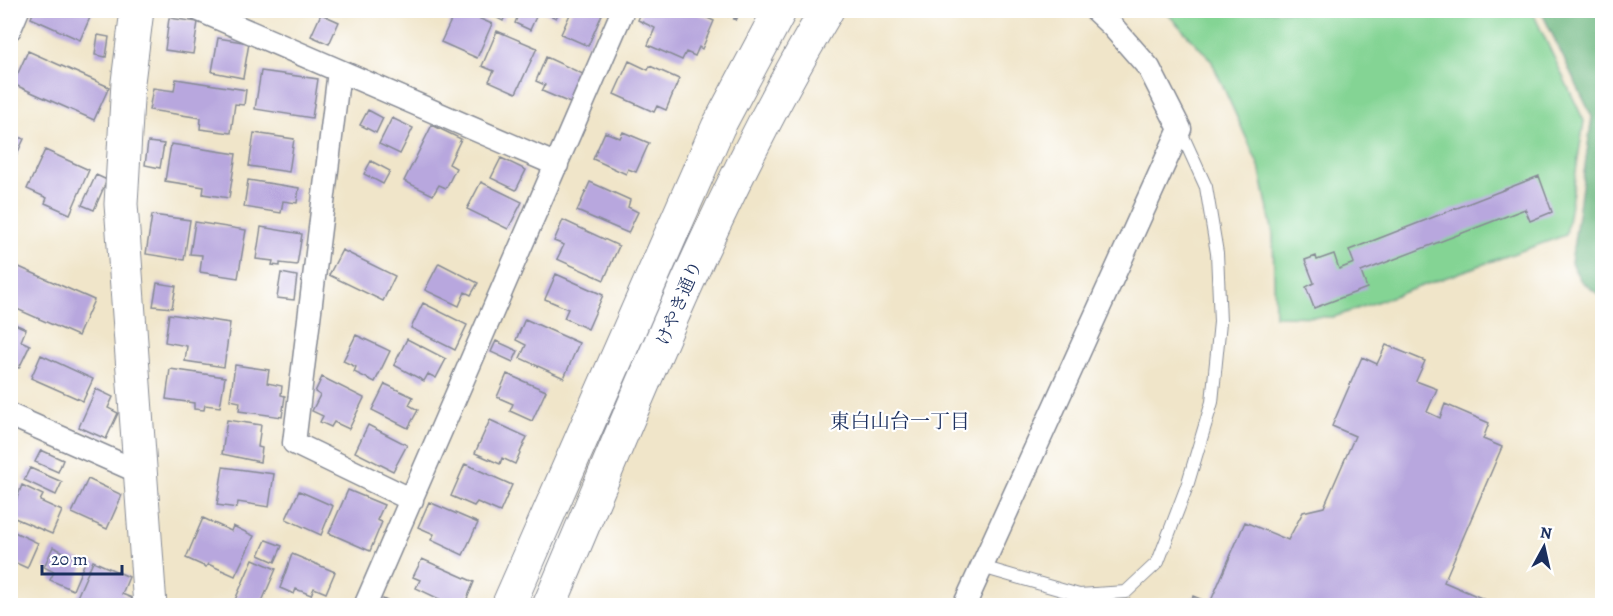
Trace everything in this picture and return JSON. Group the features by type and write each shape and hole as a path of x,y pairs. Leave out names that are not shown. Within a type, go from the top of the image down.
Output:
{"street":[{"path":"10,29 18,10"},
{"path":"137,10 128,82 122,204 128,318 150,606"},
{"path":"199,10 557,165"},
{"path":"365,606 623,10"},
{"name":"けやき通り","path":"508,606 718,128 780,10"},
{"name":"けやき通り","path":"549,606 700,253 744,162 827,10"},
{"path":"964,606 1180,129 1149,68 1095,10"},
{"path":"339,71 294,443 412,500"},
{"path":"10,416 141,473"}],"lane":[{"path":"982,567 1079,595 1126,592 1158,562 1186,486 1212,402 1220,322 1217,253 1206,187 1180,129"}],"path":[{"path":"717,10 741,21"}],"green space":[{"path":"1165,11 1532,11 1584,121 1566,235 1334,317 1275,316 1273,234 1259,166 1211,60"},
{"path":"1541,11 1602,11 1602,297 1581,281 1571,263 1592,117"}],"building":[{"path":"34,10 86,10 92,13 80,40 31,18"},
{"path":"373,10 394,10 391,16"},
{"path":"498,10 507,10 503,21 495,17"},
{"path":"520,10 539,10 530,30 515,23"},
{"path":"539,10 560,10 556,18"},
{"path":"572,10 604,10 588,46 561,34"},
{"path":"642,10 690,10 714,21 702,49 699,47 695,56 686,52 682,60 648,45 655,28 638,20"},
{"path":"462,11 492,24 477,58 441,42 453,16 458,18"},
{"path":"321,14 339,22 329,44 311,36"},
{"path":"169,18 198,22 193,54 165,50"},
{"path":"497,31 537,48 516,93 489,81 494,71 482,66"},
{"path":"98,35 109,37 106,57 95,55"},
{"path":"218,38 249,43 243,78 212,72"},
{"path":"28,51 109,87 94,120 13,84"},
{"path":"546,57 583,74 570,103 542,91 545,85 536,81"},
{"path":"629,61 648,70 650,66 679,79 666,110 657,106 654,112 614,94"},
{"path":"261,71 318,79 312,118 255,109"},
{"path":"176,79 246,90 244,105 235,104 231,133 200,129 201,118 149,110 153,88 174,91"},
{"path":"368,110 383,118 376,133 360,125"},
{"path":"392,118 413,128 400,154 379,144"},
{"path":"432,125 461,139 449,164 456,168 446,188 439,185 433,195 404,181"},
{"path":"605,132 620,138 623,132 649,143 636,172 628,169 626,174 593,159"},
{"path":"254,133 294,139 289,172 249,166"},
{"path":"10,134 24,139 10,169"},
{"path":"148,142 164,144 160,168 145,165"},
{"path":"171,144 236,154 229,198 203,194 204,187 165,181"},
{"path":"45,150 89,170 70,214 45,203 47,198 27,189"},
{"path":"501,158 526,170 516,190 491,178"},
{"path":"371,161 390,171 383,184 364,174"},
{"path":"96,175 107,180 94,210 82,205"},
{"path":"1539,176 1552,212 1530,221 1525,209 1361,272 1367,288 1314,308 1306,287 1314,283 1305,260 1316,256 1317,260 1334,254 1339,269 1354,263 1349,250"},
{"path":"248,180 299,188 297,203 283,201 281,213 244,207"},
{"path":"481,182 522,202 508,229 467,209"},
{"path":"590,182 630,200 628,207 638,212 628,233 577,211"},
{"path":"152,215 190,220 184,260 146,254"},
{"path":"563,220 619,246 604,280 557,259 564,245 554,241"},
{"path":"195,222 246,230 238,278 200,272 202,255 190,254"},
{"path":"261,227 302,234 297,265 280,263 280,266 272,265 273,261 256,259"},
{"path":"342,250 395,276 383,301 329,275"},
{"path":"10,263 94,300 78,336 10,306"},
{"path":"439,263 478,283 471,295 465,292 459,306 425,290"},
{"path":"281,273 297,276 294,300 277,298"},
{"path":"556,274 603,295 588,329 564,318 568,309 545,299"},
{"path":"157,283 176,286 172,308 153,306"},
{"path":"423,303 467,325 455,350 411,328"},
{"path":"169,314 230,323 224,367 185,361 187,346 165,342"},
{"path":"525,319 579,343 564,378 520,358 526,345 516,340"},
{"path":"10,322 26,329 21,341 30,345 19,368 10,365"},
{"path":"356,335 390,351 375,382 354,372 356,367 343,361"},
{"path":"407,339 446,359 436,378 428,374 424,381 394,365"},
{"path":"496,341 518,351 513,362 491,352"},
{"path":"1386,345 1425,361 1416,381 1437,389 1427,412 1440,418 1445,404 1489,423 1483,439 1502,447 1444,582 1500,606 1189,606 1193,596 1210,603 1245,522 1288,540 1303,512 1324,507 1355,436 1332,426 1362,357 1377,364"},
{"path":"41,355 93,379 83,401 31,378"},
{"path":"235,365 269,370 267,383 282,386 281,395 285,396 282,417 239,411 240,402 230,400"},
{"path":"170,369 225,377 220,407 205,405 204,410 194,409 194,403 166,399"},
{"path":"507,374 546,391 532,421 510,411 513,404 497,397"},
{"path":"322,377 364,398 349,429 334,422 331,427 320,422 323,416 312,411 320,395 315,392"},
{"path":"385,384 413,397 409,405 418,410 408,428 372,410"},
{"path":"96,389 113,397 108,408 118,413 106,439 79,427"},
{"path":"227,420 261,425 258,447 262,448 260,462 222,454"},
{"path":"490,420 527,437 515,464 502,458 500,464 475,453"},
{"path":"368,425 407,445 393,471 355,452"},
{"path":"41,450 63,460 58,472 35,462"},
{"path":"465,464 512,485 500,512 477,502 474,506 451,496"},
{"path":"223,467 274,474 269,507 238,502 237,508 217,505"},
{"path":"30,468 62,482 56,495 24,480"},
{"path":"88,479 122,495 107,529 72,513"},
{"path":"22,485 43,495 40,501 62,511 52,534 10,516"},
{"path":"348,490 384,505 377,520 382,522 370,551 329,533"},
{"path":"299,491 333,506 321,535 286,519"},
{"path":"429,502 478,523 463,555 431,540 434,534 418,527"},
{"path":"203,518 231,531 233,526 254,536 235,576 208,564 206,567 186,558"},
{"path":"10,530 38,543 27,568 14,562 10,569"},
{"path":"266,540 282,546 275,562 259,555"},
{"path":"53,547 85,562 73,590 50,580 54,572 44,567"},
{"path":"292,554 335,572 326,593 314,588 311,595 296,589 294,594 280,588"},
{"path":"253,559 276,569 260,606 247,606 235,600"},
{"path":"422,559 474,582 464,606 454,606 416,588 420,580 413,577"},
{"path":"93,561 129,577 122,594 132,598 129,606 73,606"},
{"path":"383,599 397,606 380,606"}],"district":[{"name":"東白山台一丁目","path":"900,421"}]}
